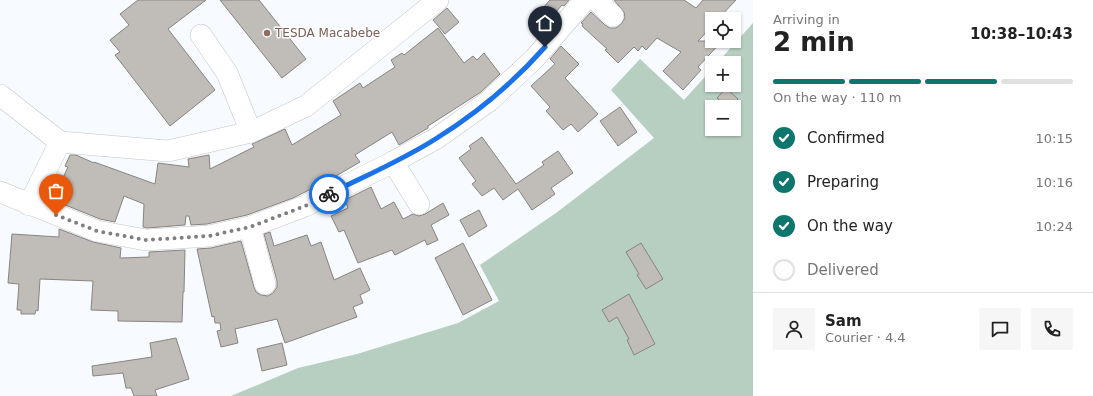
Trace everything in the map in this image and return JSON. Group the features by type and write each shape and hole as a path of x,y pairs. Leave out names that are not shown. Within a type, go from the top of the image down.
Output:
{"street":[{"path":"0,95 60,142 168,151 251,132 306,106 438,0"},
{"path":"0,192 29,205 97,231 146,240 209,236 250,227 305,206 438,138 489,101 534,59 585,0"},
{"path":"596,0 613,16"},
{"path":"201,35 227,73 251,132"},
{"path":"29,205 60,142"},
{"path":"393,162 419,204"},
{"path":"250,227 265,284"}],"green space":[{"path":"753,23 753,396 231,396 298,368 357,354 458,323 499,301 480,265 556,213 654,138 611,90 640,59 684,100 705,77 705,92 741,92 741,56 723,56 730,48 741,48 741,36"}],"building":[{"path":"138,0 206,0 168,29 215,90 170,126 115,55 120,52 110,40 129,25 120,14"},
{"path":"220,0 259,0 306,59 282,78"},
{"path":"550,0 569,0 564,6 562,5 542,28 533,19"},
{"path":"614,0 684,0 696,8 703,0 736,0 725,12 705,12 705,34 698,41 705,41 705,48 716,48 708,56 705,56 705,59 698,67 701,70 683,90 663,71 681,52 657,38 646,50 642,46 638,51 634,47 618,63 605,50 607,49 582,26 583,24 581,23 591,12 605,25 610,28 616,28 625,18 624,12"},
{"path":"447,8 459,22 445,34 433,20"},
{"path":"438,28 464,63 473,56 477,60 484,53 500,74 481,92 428,126 428,128 399,145 392,132 355,155 360,162 331,179 293,198 247,215 207,224 191,225 189,216 186,216 185,225 147,228 143,227 144,204 124,196 115,222 100,219 53,200 68,167 65,166 70,155 76,155 94,163 155,184 158,163 189,167 188,159 209,155 210,169 254,147 252,144 285,129 292,145 341,115 333,101 360,83 363,88 395,67 391,60 402,53 404,55"},
{"path":"561,46 579,64 565,78 598,114 578,132 571,124 563,130 546,111 550,107 531,86 555,64 550,59"},
{"path":"722,92 730,92 738,99 719,100 717,98"},
{"path":"620,107 637,132 618,146 600,121"},
{"path":"482,137 516,184 544,165 542,162 558,151 573,173 551,188 555,194 532,210 518,189 503,200 494,188 482,196 472,184 476,181 459,158 471,149 469,146"},
{"path":"371,187 381,209 394,202 403,219 413,214 419,216 425,214 443,203 449,215 431,225 438,240 427,245 425,240 395,255 392,250 358,263 344,230 339,232 331,216 348,208 345,200"},
{"path":"479,210 487,226 469,237 460,220"},
{"path":"59,229 93,242 121,248 120,258 149,257 149,252 185,250 182,322 118,321 118,311 91,310 93,281 40,279 38,311 36,310 35,314 21,314 21,310 17,310 19,284 8,283 12,234 59,237"},
{"path":"270,232 274,246 307,235 311,246 321,242 334,280 360,268 370,290 360,295 363,303 353,307 357,317 285,343 277,319 235,329 238,343 221,347 217,331 221,330 220,323 215,323 214,316 212,317 197,249 211,248 241,241 256,292 261,295 268,296 273,293 277,287 277,281 264,234"},
{"path":"463,243 492,300 463,315 435,258"},
{"path":"641,243 663,279 646,289 637,275 639,274 626,252"},
{"path":"629,294 655,344 634,355 627,340 629,339 617,317 609,322 602,310"},
{"path":"176,338 189,379 155,390 157,396 134,396 131,388 126,388 123,373 93,376 92,366 152,357 150,343"},
{"path":"282,343 287,365 262,371 257,349"}],"way so far":[{"path":"56,215 97,231 146,240 209,236 250,227 305,206 329,194"}],"place":[{"name":"TESDA Macabebe","path":"267,33"}],"route":[{"path":"329,194 438,138 489,101 545,47"}]}
